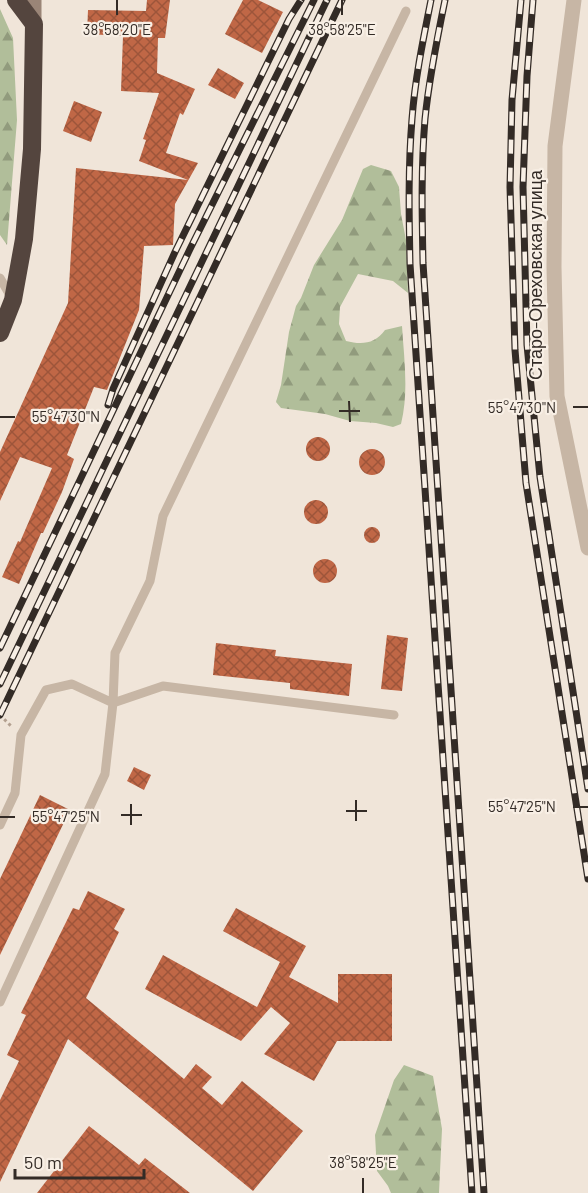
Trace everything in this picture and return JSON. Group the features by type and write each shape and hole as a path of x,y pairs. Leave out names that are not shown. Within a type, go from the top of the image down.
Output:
{"highway":[{"path":"0,333 13,300 24,239 32,149 34,24 15,0"}],"main road":[{"path":"34,0 34,24"}],"street":[{"name":"Старо-Ореховская улица","path":"574,0 555,146 556,361 557,396 588,548"}],"lane":[{"path":"0,1002 105,774 113,703 115,653 150,581 163,516 406,11"},
{"path":"0,278 13,300"},
{"path":"0,825 15,793 21,735 46,690 72,684 113,703 163,686 394,715"}],"green space":[{"path":"0,9 13,38 17,120 7,245 0,235"},
{"path":"371,165 391,171 399,187 406,240 408,293 393,281 358,274 340,307 339,324 346,341 357,343 372,341 385,330 402,326 405,400 401,424 393,427 281,408 276,402 296,306 314,265 342,220 363,169"},
{"path":"404,1065 433,1076 442,1129 439,1193 391,1193 377,1171 375,1135 394,1080"}],"building":[{"path":"147,0 170,0 165,38 158,38 157,73 195,89 183,115 180,113 166,153 198,163 175,204 173,245 144,246 139,310 107,390 94,387 67,455 74,459 62,492 19,584 2,577 52,468 20,457 0,501 0,452 68,303 76,168 188,180 139,161 146,140 143,139 159,93 121,91 123,36 87,34 88,10 146,11"},
{"path":"243,0 258,0 283,12 262,53 225,34"},
{"path":"218,68 244,83 235,99 208,85"},
{"path":"74,101 102,112 91,142 63,131"},
{"path":"313,437 323,437 330,444 330,454 323,461 313,461 306,454 306,444"},
{"path":"372,449 381,453 385,462 381,471 372,475 363,471 359,462 363,453"},
{"path":"311,500 321,500 328,507 328,517 321,524 311,524 304,517 304,507"},
{"path":"372,527 378,529 380,535 378,541 372,543 366,541 364,535 366,529"},
{"path":"325,559 334,562 337,571 334,580 325,583 316,580 313,571 316,562"},
{"path":"387,635 408,638 402,691 381,689"},
{"path":"216,643 276,650 275,656 352,664 349,696 290,689 290,683 213,675"},
{"path":"134,767 151,775 144,790 127,781"},
{"path":"40,795 70,810 0,955 0,879"},
{"path":"88,891 125,909 114,929 119,932 86,998 184,1079 196,1064 212,1077 202,1088 222,1105 242,1081 303,1131 253,1191 68,1039 0,1182 0,1100 19,1061 7,1055 26,1015 21,1013 73,908 79,910"},
{"path":"236,908 306,946 289,977 338,1003 338,974 392,974 392,1041 337,1041 314,1081 264,1054 290,1023 271,1007 241,1041 145,989 163,955 257,1007 280,962 223,931"},
{"path":"89,1126 139,1165 145,1158 190,1193 37,1193"}],"railway":[{"path":"108,405 113,389 175,252 289,19 301,0"},
{"path":"0,648 190,249 314,0"},
{"path":"0,684 327,0"},
{"path":"0,715 342,0"},
{"path":"431,0 417,74 412,119 409,173 410,264 472,1193"},
{"path":"445,0 425,119 422,173 423,263 484,1193"},
{"path":"521,0 512,100 510,187 515,350 526,483 588,879"},
{"path":"533,0 527,76 523,187 527,345 540,477 588,789"}]}
